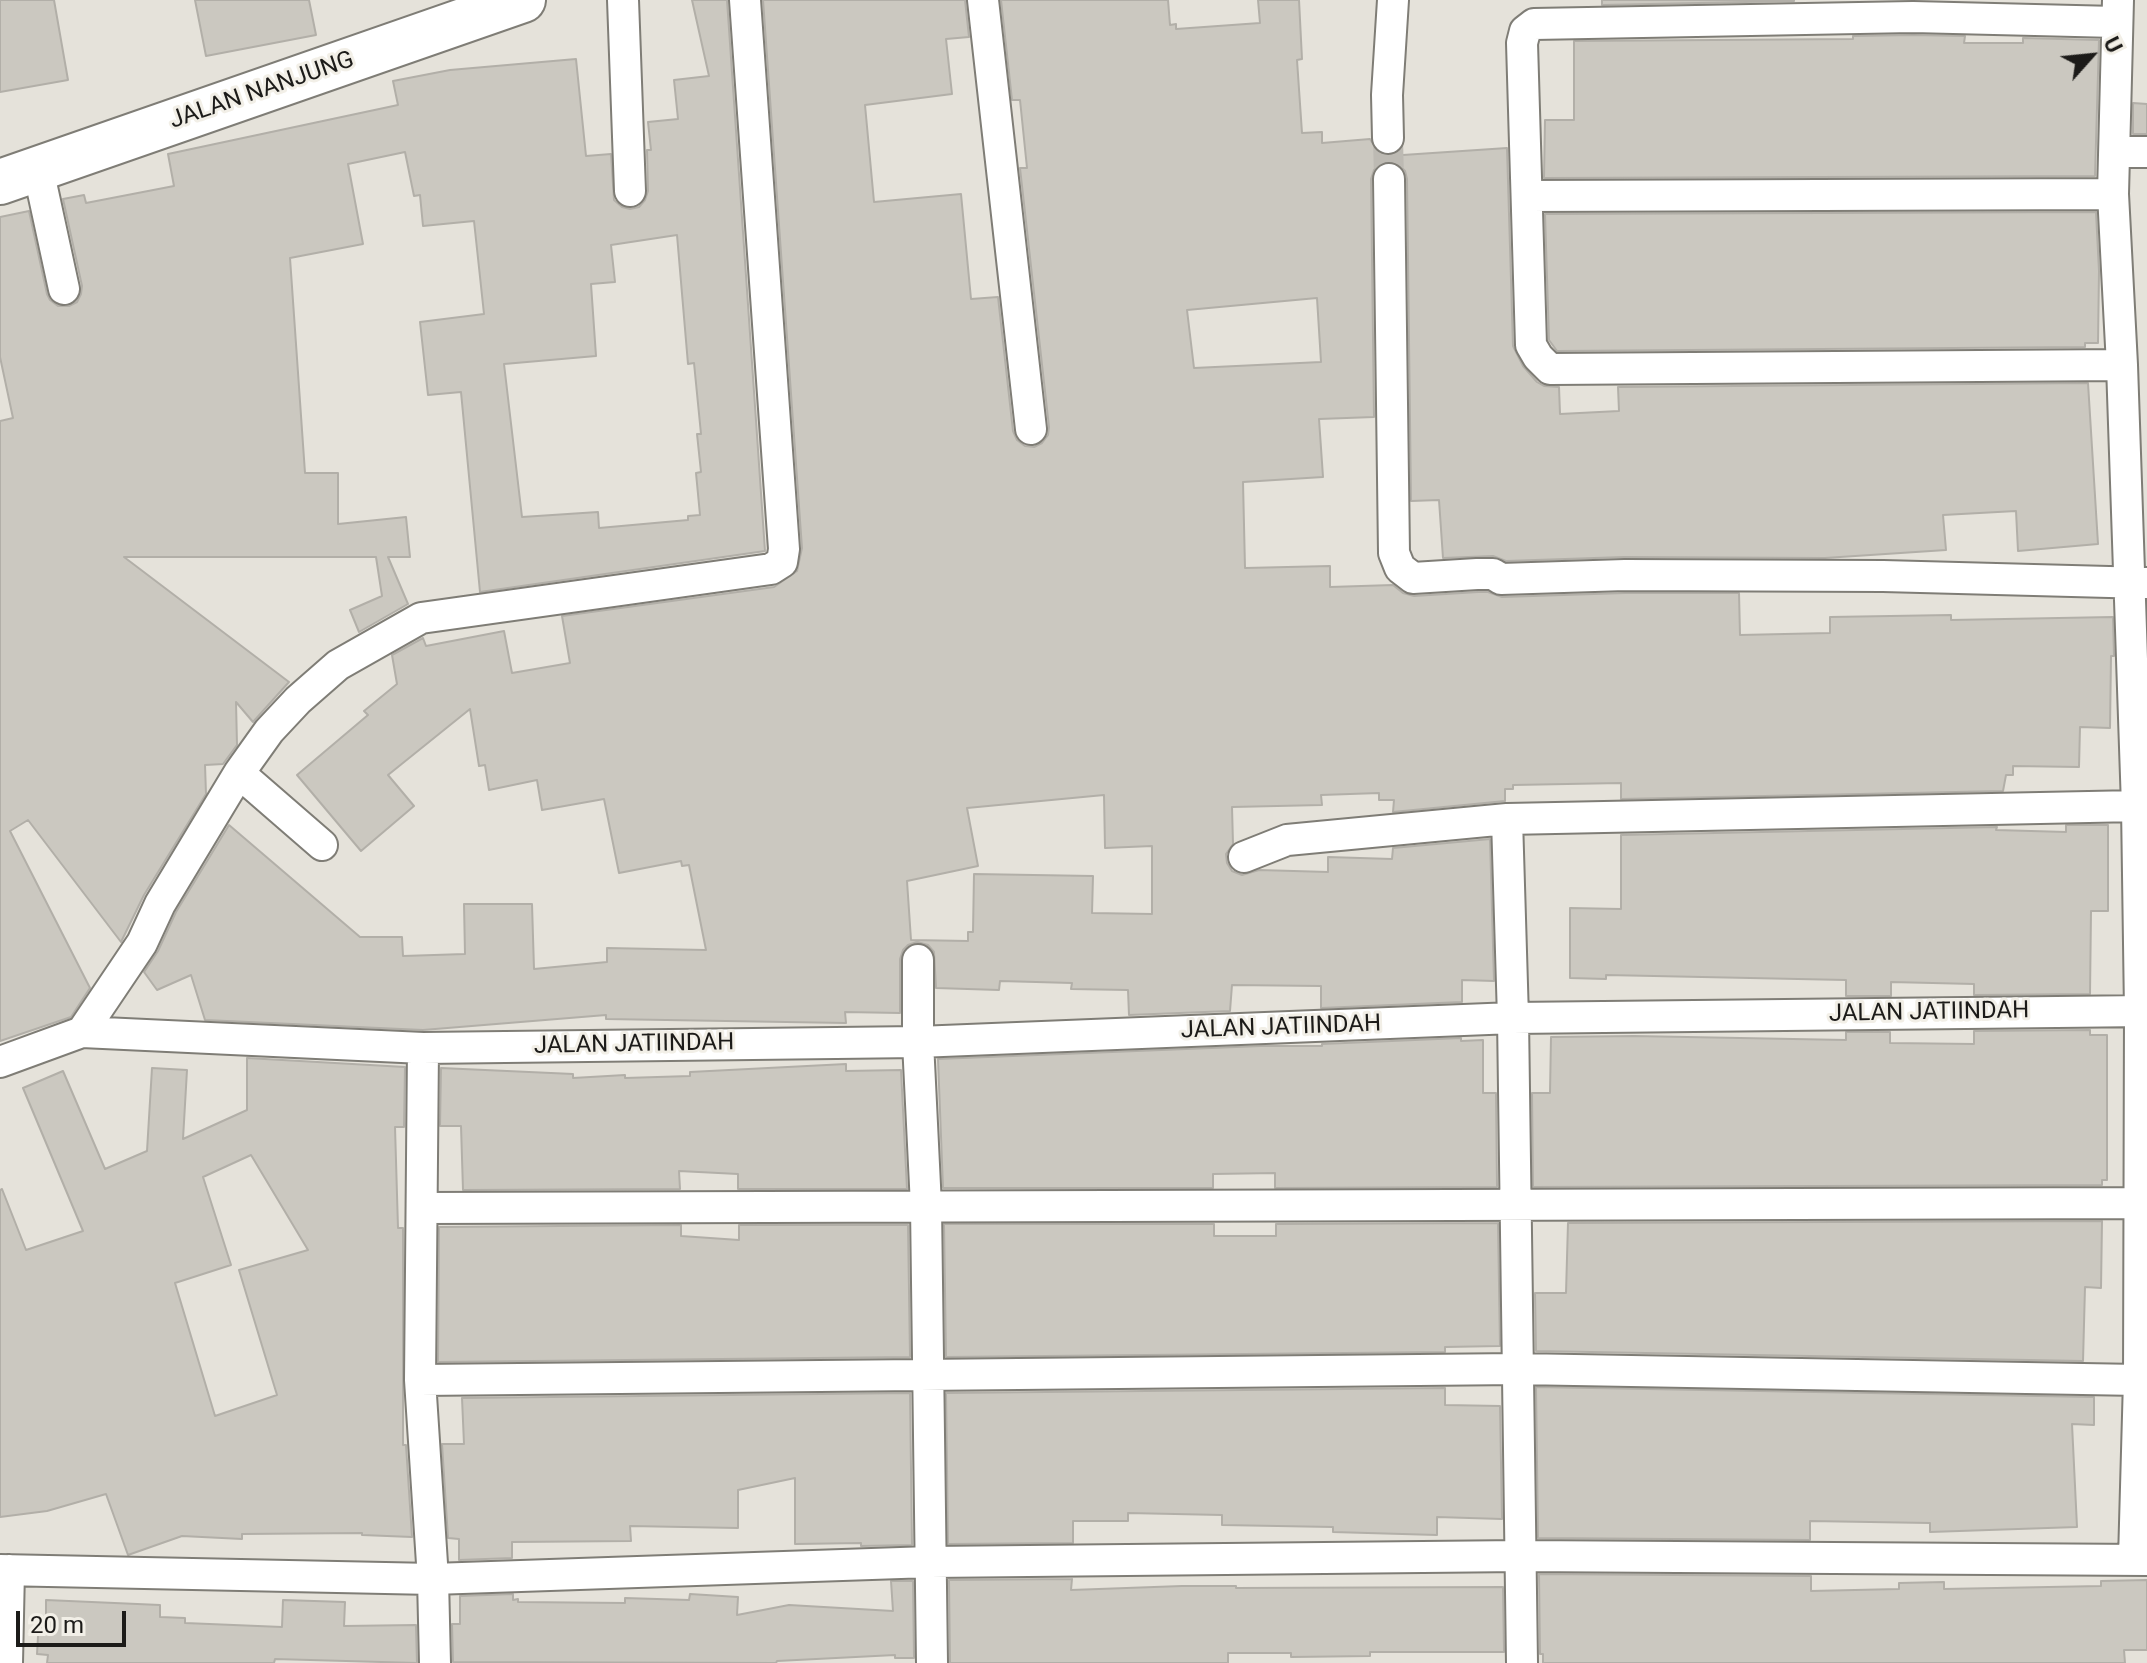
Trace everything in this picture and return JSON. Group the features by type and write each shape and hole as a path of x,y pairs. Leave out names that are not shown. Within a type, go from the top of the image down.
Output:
{"main road":[{"name":"JALAN NANJUNG","path":"19,176 523,0"}],"street":[{"path":"623,0 630,191"},
{"path":"0,1062 82,1032 142,943 160,904 239,773 269,731 338,665 421,618 771,569 782,562 783,533 745,0"},
{"path":"983,0 1031,429"},
{"path":"1388,138 1387,95 1393,0"},
{"path":"7,1663 5,1570 433,1579 930,1562 1521,1556 2141,1559 2139,1203 2144,1011 2137,806 2138,583 2113,194 2117,11 1693,11 1534,24 1525,31 1522,43 1531,345 1550,369 2122,365"},
{"path":"2116,152 2147,152"},
{"path":"19,176 64,289"},
{"path":"1389,179 1394,553 1400,568 1413,578 1477,574 1493,574 1501,579 1640,575 1883,576 2138,583"},
{"path":"1527,196 2113,194"},
{"path":"239,773 322,845"},
{"path":"1244,857 1287,840 1507,819 2137,806"},
{"path":"1507,819 1513,1018 1522,1663"},
{"path":"918,960 918,1042 926,1206 932,1663"},
{"name":"JALAN JATIINDAH","path":"82,1032 423,1048 918,1042 1513,1018 2144,1011"},
{"path":"423,1048 420,1380 433,1579 435,1663"},
{"path":"423,1208 2139,1203"},
{"path":"420,1380 1518,1369 2139,1380"}],"building":[{"path":"0,0 54,0 68,80 0,92"},
{"path":"195,0 309,0 316,35 206,56"},
{"path":"692,0 727,0 765,551 480,592 461,392 428,395 420,322 484,314 474,221 423,226 420,195 414,196 405,152 348,164 363,244 290,258 305,473 338,473 338,524 406,517 410,557 388,557 408,604 359,632 350,610 382,596 376,557 124,557 289,682 253,722 236,702 237,745 223,764 205,765 206,794 144,895 121,942 28,820 10,831 90,988 71,1017 0,1041 0,421 13,418 0,357 0,217 29,211 47,294 58,306 69,306 77,302 82,286 63,199 84,195 86,203 174,186 168,154 398,105 393,81 450,70 576,59 586,156 611,154 614,200 630,209 639,207 648,191 647,150 651,150 648,122 678,119 674,80 709,76","holes":["677,235 688,364 694,363 701,434 697,434 701,472 696,473 700,515 688,516 688,520 599,528 598,512 522,517 504,364 596,356 591,284 615,282 611,245"]},
{"path":"763,0 965,0 969,37 946,39 952,94 865,105 874,202 961,194 971,299 998,297 1013,431 1017,440 1025,446 1034,447 1048,435 1049,427 1020,168 1027,168 1020,100 1012,100 1001,0 1168,0 1170,25 1176,24 1176,29 1260,23 1258,0 1299,0 1302,59 1297,60 1302,133 1322,132 1322,143 1370,139 1379,153 1388,156 1507,148 1513,346 1523,366 1537,382 1559,387 1560,414 1619,411 1618,387 2088,383 2098,544 2018,551 2016,511 1943,515 1946,550 1825,558 1624,557 1506,561 1493,556 1443,558 1439,500 1411,501 1407,179 1405,171 1398,164 1388,161 1374,170 1371,179 1374,417 1319,419 1323,477 1243,482 1245,568 1330,566 1330,587 1393,585 1403,593 1414,596 1478,592 1502,597 1739,593 1740,635 1830,633 1830,617 1951,615 1951,620 2113,617 2110,728 2080,727 2079,767 2013,766 2013,775 2006,775 2003,791 1621,799 1621,783 1513,785 1513,789 1505,789 1505,801 1393,812 1394,800 1379,800 1379,793 1321,795 1322,805 1232,807 1233,844 1226,854 1227,863 1232,871 1242,875 1259,870 1328,872 1328,857 1392,859 1393,848 1490,839 1494,981 1462,980 1462,1002 1321,1008 1321,986 1232,985 1230,1011 1129,1015 1128,990 1071,989 1072,983 1000,981 999,990 936,988 934,952 928,945 917,942 903,950 900,959 900,1013 845,1012 846,1023 606,1019 606,1015 423,1030 205,1020 191,975 157,990 144,972 229,825 360,937 402,937 403,956 465,954 464,904 532,904 534,969 607,962 607,948 706,950 689,865 682,866 681,861 619,873 604,799 542,810 537,780 489,790 485,765 479,766 470,709 388,775 414,806 361,851 297,775 368,715 364,711 397,684 392,655 423,638 426,646 504,631 512,673 570,663 562,616 774,587 797,571 802,548","holes":["1317,298 1321,362 1194,368 1187,310","1104,795 1105,848 1152,846 1152,914 1092,913 1093,876 974,874 973,932 968,932 968,941 911,940 907,881 978,866 967,808"]},
{"path":"1602,0 1794,0 1794,1 1602,5"},
{"path":"1853,36 1965,36 1964,43 2023,43 2023,38 2099,40 2095,176 1544,178 1545,120 1574,120 1574,41 1853,39"},
{"path":"2133,103 2147,104 2147,134 2133,134"},
{"path":"2096,212 2098,343 2085,343 2085,347 1557,351 1549,340 1545,214"},
{"path":"2066,825 2108,825 2108,911 2091,911 2090,994 1974,995 1974,984 1891,982 1891,996 1846,996 1846,980 1606,975 1606,979 1570,978 1570,908 1621,909 1621,835 1997,827 1996,830 2066,832"},
{"path":"2090,1030 2090,1035 2107,1035 2107,1180 2102,1180 2102,1185 1533,1187 1532,1093 1550,1093 1551,1037 1846,1040 1846,1032 1890,1032 1890,1043 1974,1044 1974,1031"},
{"path":"1461,1038 1461,1041 1483,1040 1483,1093 1496,1093 1497,1187 1275,1188 1275,1173 1213,1174 1213,1188 943,1188 938,1059 1322,1046"},
{"path":"247,1058 405,1067 404,1127 395,1127 398,1228 403,1228 403,1445 406,1445 412,1537 362,1533 242,1534 242,1539 182,1536 128,1555 106,1494 47,1511 0,1517 0,1190 26,1250 83,1231 23,1088 63,1071 105,1169 147,1151 152,1068 187,1070 183,1139 247,1110","holes":["251,1155 308,1250 239,1270 277,1395 215,1416 175,1283 231,1265 203,1177"]},
{"path":"846,1064 846,1071 901,1070 907,1189 738,1189 738,1174 679,1171 680,1189 463,1190 461,1126 440,1126 441,1068 573,1074 573,1078 625,1075 625,1078"},
{"path":"2102,1221 2101,1288 2085,1287 2083,1361 1536,1351 1535,1293 1566,1293 1568,1223"},
{"path":"1498,1223 1500,1346 1445,1347 1445,1352 946,1357 944,1224 1214,1224 1214,1236 1276,1236 1276,1224"},
{"path":"681,1225 681,1236 739,1240 739,1225 908,1225 910,1357 438,1362 439,1227"},
{"path":"1536,1387 2094,1397 2094,1425 2072,1424 2077,1527 1930,1532 1930,1523 1810,1521 1810,1540 1538,1538"},
{"path":"1445,1388 1445,1405 1500,1406 1502,1519 1437,1517 1437,1535 1333,1532 1333,1527 1222,1525 1222,1515 1128,1513 1128,1521 1073,1521 1073,1543 948,1544 946,1393"},
{"path":"910,1393 912,1545 795,1544 795,1478 738,1490 738,1528 630,1526 631,1541 512,1542 512,1558 459,1560 459,1539 448,1538 442,1444 464,1444 462,1398"},
{"path":"1539,1574 1811,1576 1811,1591 1899,1589 1899,1583 1944,1582 1944,1589 2101,1586 2101,1581 2147,1580 2147,1650 2124,1650 2125,1663 1543,1663 1543,1654 1540,1654"},
{"path":"1072,1579 1071,1590 1182,1586 1503,1587 1504,1652 1370,1652 1370,1656 1291,1657 1291,1653 1228,1653 1228,1663 950,1663 949,1580"},
{"path":"891,1581 913,1581 914,1658 895,1658 895,1655 776,1663 453,1662 452,1624 460,1624 460,1596 513,1594 513,1600 518,1599 518,1602 625,1603 625,1598 689,1600 690,1594 738,1597 737,1615 789,1605 893,1611"},
{"path":"46,1600 160,1605 160,1617 185,1618 185,1623 282,1627 283,1600 345,1602 344,1626 416,1625 417,1663 275,1659 274,1663 47,1663 48,1655 37,1654 39,1619 46,1620"}],"tunnel":[{"path":"1388,138 1389,179"}]}
